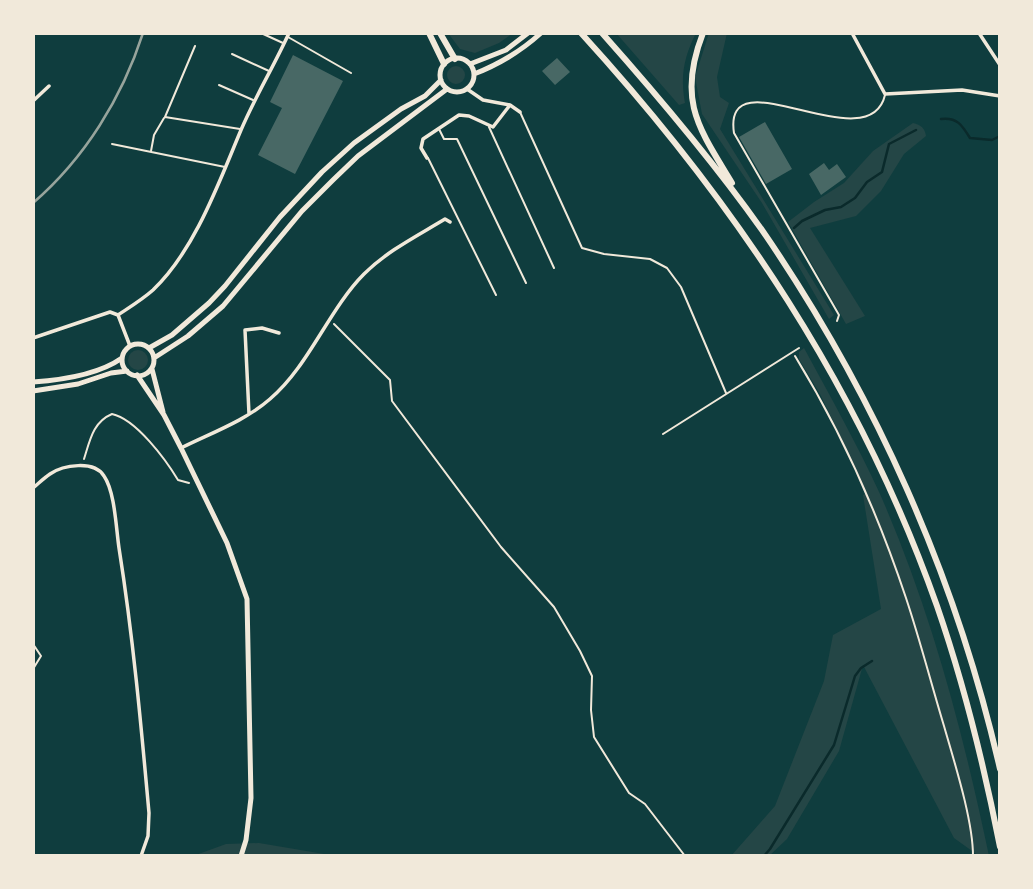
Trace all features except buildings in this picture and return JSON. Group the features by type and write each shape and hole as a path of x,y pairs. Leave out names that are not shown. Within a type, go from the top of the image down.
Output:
{"highway":[{"path":"429,33 444,64"},
{"path":"440,33 455,58"},
{"path":"581,33 657,120 728,210 797,314 855,416 896,502 937,607 972,720 1000,847"},
{"path":"602,33 675,116 755,220"},
{"path":"703,33 692,68 693,109 705,138 825,329 895,461 951,600 1000,769"}],"main road":[{"path":"470,64 506,50 527,33"},
{"path":"474,74 500,64 520,52 541,33"},
{"path":"455,58 470,64 474,74 467,89 457,92 447,89 441,80 444,64 455,58"},
{"path":"149,348 172,335 217,295 280,217 322,172 354,143 401,109 425,96 441,80"},
{"path":"154,358 188,336 223,306 302,211 358,156 447,89"},
{"path":"33,382 71,377 109,367 122,358 130,346 141,344 149,348 154,358 152,369 164,415"},
{"path":"122,358 127,371"},
{"path":"33,391 78,384 111,373 127,371 137,375 145,374 152,369"},
{"path":"137,375 164,415 227,543 247,600 251,798 246,840 241,856"}],"street":[{"path":"852,33 885,94 962,90 1000,96"},
{"path":"979,33 1000,65"},
{"path":"118,315 153,289 177,260 226,167 241,130 288,35"},
{"path":"33,100 50,86"},
{"path":"467,89 483,100 510,105 520,112"},
{"path":"427,158 421,148 423,139 438,128 459,115 468,116 489,127 496,124 510,105"},
{"path":"181,449 249,414 281,389 363,275 388,254 444,219 450,222"},
{"path":"33,338 110,312 118,315 130,346"},
{"path":"249,414 245,330 262,328 279,333"},
{"path":"33,488 51,473 65,468 96,468 103,475 113,505 132,630 149,813 148,836 141,856"}],"lane":[{"path":"261,33 284,43"},
{"path":"288,35 352,72"},
{"path":"151,152 154,135 165,117 195,46"},
{"path":"232,54 270,72"},
{"path":"219,85 255,101"},
{"path":"837,321 839,315 734,133 732,119 737,108 747,102 769,103 836,118 865,118 883,103 885,94"},
{"path":"520,112 582,248 604,254 650,259 667,268 681,286 726,393"},
{"path":"165,117 241,130"},
{"path":"489,127 554,268"},
{"path":"438,128 444,139 457,139 526,282"},
{"path":"112,144 226,167"},
{"path":"427,158 496,295"},
{"path":"663,434 799,348"}],"path":[{"path":"330,320 390,380 393,401 399,411 501,547 554,607 592,676 591,710 594,737 629,793 645,803 685,856"},
{"path":"792,352 844,447 875,516 906,598 951,752 972,840 973,856"},
{"path":"82,466 96,427 112,414 127,420 162,457 181,483 190,483"},
{"path":"33,644 41,656 33,669"}],"shaded area":[{"path":"448,33 513,33 499,43 475,53 460,49"},
{"path":"616,33 696,33 684,67 685,103 679,105"},
{"path":"709,33 727,33 717,77 720,97 729,103 720,129 834,315 829,319 762,203 702,114 695,77"},
{"path":"456,66 462,69 465,75 462,81 456,84 450,81 447,75 450,69"},
{"path":"913,123 922,127 926,136 904,154 881,191 856,216 810,228 865,316 846,324 788,222 844,183 873,151"},
{"path":"804,348 871,475 915,582 957,718 989,856 979,856 954,838 863,665 839,751 787,839 769,856 731,856 775,806 824,681 833,635 881,609 863,495 867,493 820,394 799,359 799,352"},
{"path":"138,350 145,353 148,360 145,367 138,370 131,367 128,360 131,353"},
{"path":"259,843 336,856 193,856 226,844"}],"waterway":[{"path":"941,119 951,119 958,123 970,138 992,140 1000,136"},
{"path":"794,228 802,221 825,210 841,207 855,198 867,182 882,172 889,144 916,130"},
{"path":"764,856 834,745 855,676 872,661"}],"railway":[{"path":"33,203 69,167 100,126 124,81 143,33"}]}
